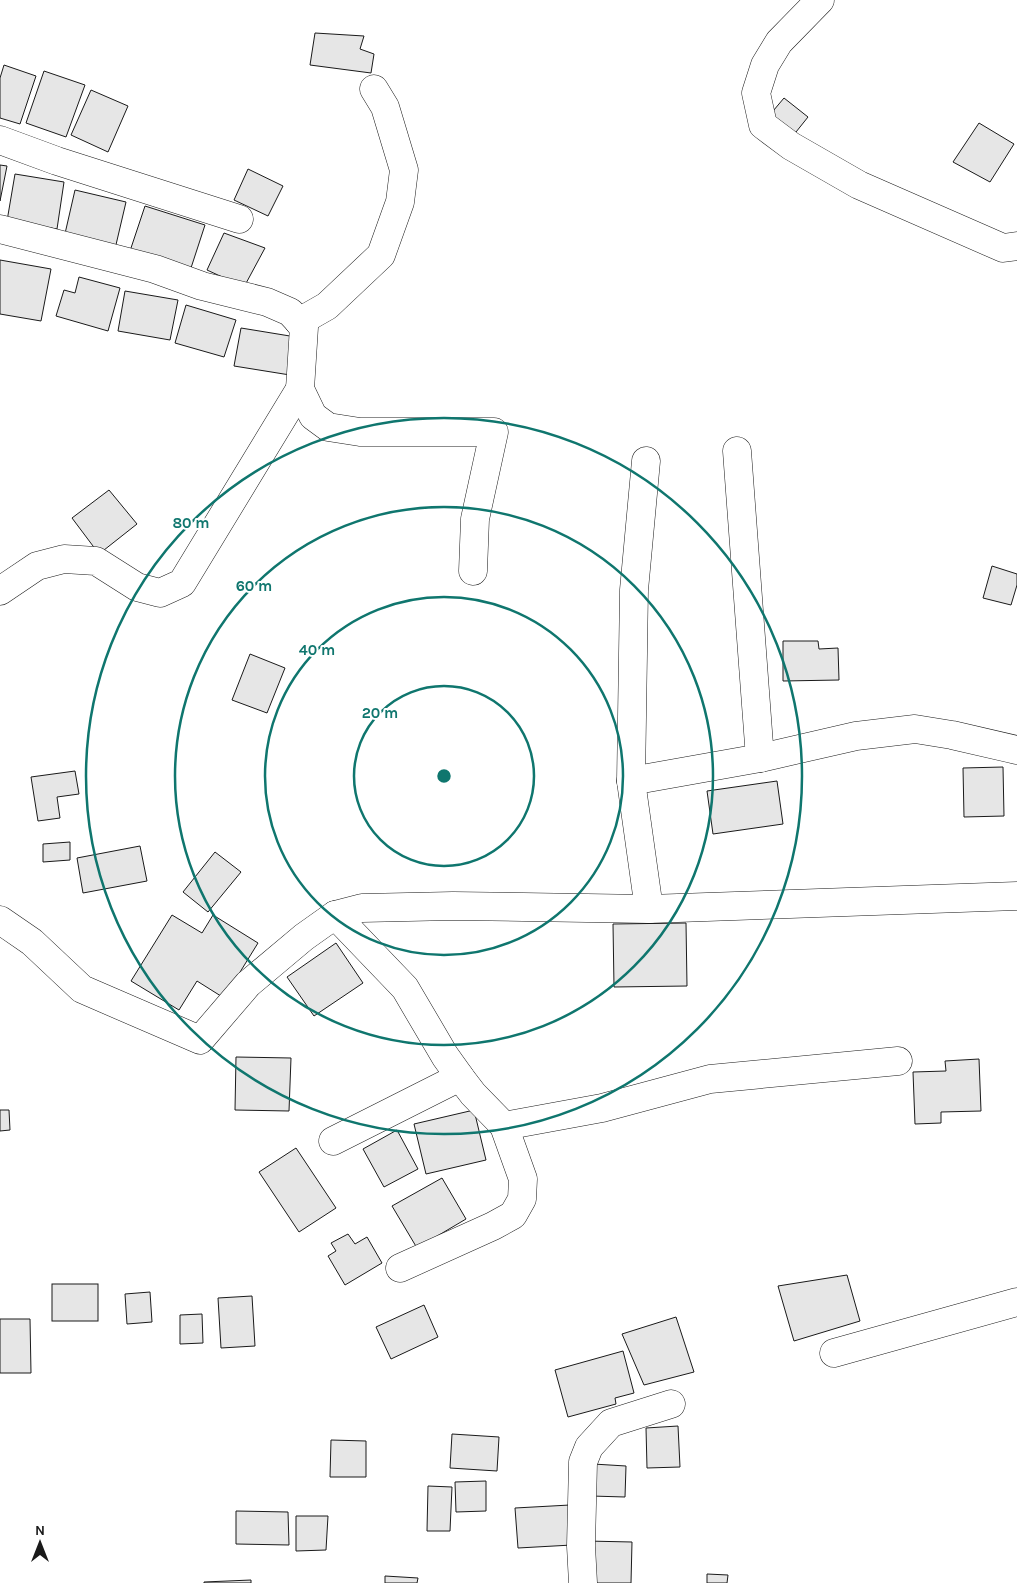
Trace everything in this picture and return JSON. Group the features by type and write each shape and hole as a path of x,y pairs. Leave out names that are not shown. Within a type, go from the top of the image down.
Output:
{"street":[{"path":"820,0 779,42 766,65 756,93 763,125 791,146 859,185 1004,248 1017,246"},
{"path":"299,322 328,306 381,255 400,202 404,170 385,107 374,89"},
{"path":"0,140 57,161 239,219"},
{"path":"0,229 154,269 202,286 267,302 290,312 304,327 300,389 182,583 160,593 137,587 96,561 64,559 37,566 0,591"},
{"path":"300,389 313,416 328,427 360,432 494,432 475,519 473,571"},
{"path":"737,450 760,758"},
{"path":"646,461 634,590 632,781 649,909"},
{"path":"632,781 760,758 856,736 915,729 952,735 1017,750"},
{"path":"0,920 32,942 82,989 200,1040 248,984 304,937 335,915 362,908 453,906 649,909 1017,896"},
{"path":"335,915 405,988 445,1056 460,1077 473,1094 504,1126 523,1179 522,1199 513,1215 400,1268"},
{"path":"504,1126 602,1108 710,1079 898,1061"},
{"path":"333,1141 460,1077"},
{"path":"834,1354 1017,1302"},
{"path":"583,1583 581,1546 583,1462 589,1446 611,1423 671,1404"}],"building":[{"path":"315,33 364,36 360,49 374,54 371,73 310,65"},
{"path":"4,65 36,76 20,124 0,118 0,78"},
{"path":"44,71 85,85 66,137 26,123"},
{"path":"91,90 128,106 108,152 71,135"},
{"path":"784,98 808,117 792,137 768,117"},
{"path":"979,123 1014,144 990,182 953,162"},
{"path":"0,165 7,166 0,201"},
{"path":"248,169 283,186 268,216 234,200"},
{"path":"15,174 64,182 57,229 7,221"},
{"path":"75,190 126,202 115,249 64,238"},
{"path":"145,206 205,225 190,271 130,251"},
{"path":"224,233 265,248 244,287 207,270"},
{"path":"0,260 51,269 41,321 0,314"},
{"path":"79,277 120,288 108,331 56,316 64,290 75,293"},
{"path":"125,291 178,300 170,340 118,331"},
{"path":"186,305 236,320 224,357 175,343"},
{"path":"241,328 296,337 290,375 234,366"},
{"path":"109,490 137,524 99,554 72,518"},
{"path":"992,566 1017,574 1017,585 1011,605 983,598"},
{"path":"783,641 818,641 819,649 838,648 839,680 783,681"},
{"path":"250,654 285,668 267,713 232,700"},
{"path":"1003,767 1004,816 964,817 963,768"},
{"path":"75,771 79,794 57,797 60,818 38,821 31,777"},
{"path":"777,781 783,824 713,834 707,791"},
{"path":"70,842 70,860 43,862 43,844"},
{"path":"140,846 147,881 83,893 77,858"},
{"path":"215,852 241,872 208,912 183,892"},
{"path":"172,915 202,933 213,915 258,943 224,998 197,981 179,1010 131,981"},
{"path":"686,923 687,986 614,987 613,924"},
{"path":"336,943 363,983 314,1016 287,977"},
{"path":"236,1057 291,1058 289,1111 235,1110"},
{"path":"979,1059 981,1111 941,1112 941,1123 915,1124 913,1072 946,1071 945,1061"},
{"path":"0,1110 9,1110 10,1130 0,1131"},
{"path":"474,1110 486,1160 426,1174 414,1124"},
{"path":"397,1130 418,1169 384,1187 363,1149"},
{"path":"296,1148 336,1208 299,1232 259,1172"},
{"path":"442,1178 466,1219 417,1248 392,1206"},
{"path":"348,1234 355,1244 367,1237 382,1263 345,1285 328,1256 336,1251 331,1243"},
{"path":"847,1275 860,1321 794,1341 778,1286"},
{"path":"52,1284 98,1284 98,1321 52,1321"},
{"path":"150,1292 152,1322 127,1324 125,1294"},
{"path":"252,1296 255,1346 221,1348 218,1298"},
{"path":"424,1305 438,1337 391,1359 376,1327"},
{"path":"202,1314 203,1343 180,1344 180,1315"},
{"path":"676,1317 694,1372 644,1385 622,1334"},
{"path":"0,1319 30,1319 31,1373 0,1373"},
{"path":"623,1351 634,1393 615,1398 616,1404 568,1417 555,1370"},
{"path":"678,1426 680,1467 647,1468 646,1428"},
{"path":"452,1434 499,1437 497,1471 450,1468"},
{"path":"331,1440 366,1441 366,1477 330,1477"},
{"path":"593,1464 626,1466 625,1497 591,1496"},
{"path":"486,1481 486,1511 456,1512 455,1482"},
{"path":"428,1486 452,1487 450,1531 427,1531"},
{"path":"570,1505 572,1545 518,1548 515,1508"},
{"path":"236,1511 288,1512 289,1545 236,1544"},
{"path":"296,1516 328,1516 326,1550 296,1551"},
{"path":"586,1541 632,1542 631,1583 585,1583"},
{"path":"707,1574 728,1575 727,1583 707,1583"},
{"path":"385,1576 418,1578 417,1583 385,1583"},
{"path":"251,1580 251,1583 204,1583 204,1582"}]}
